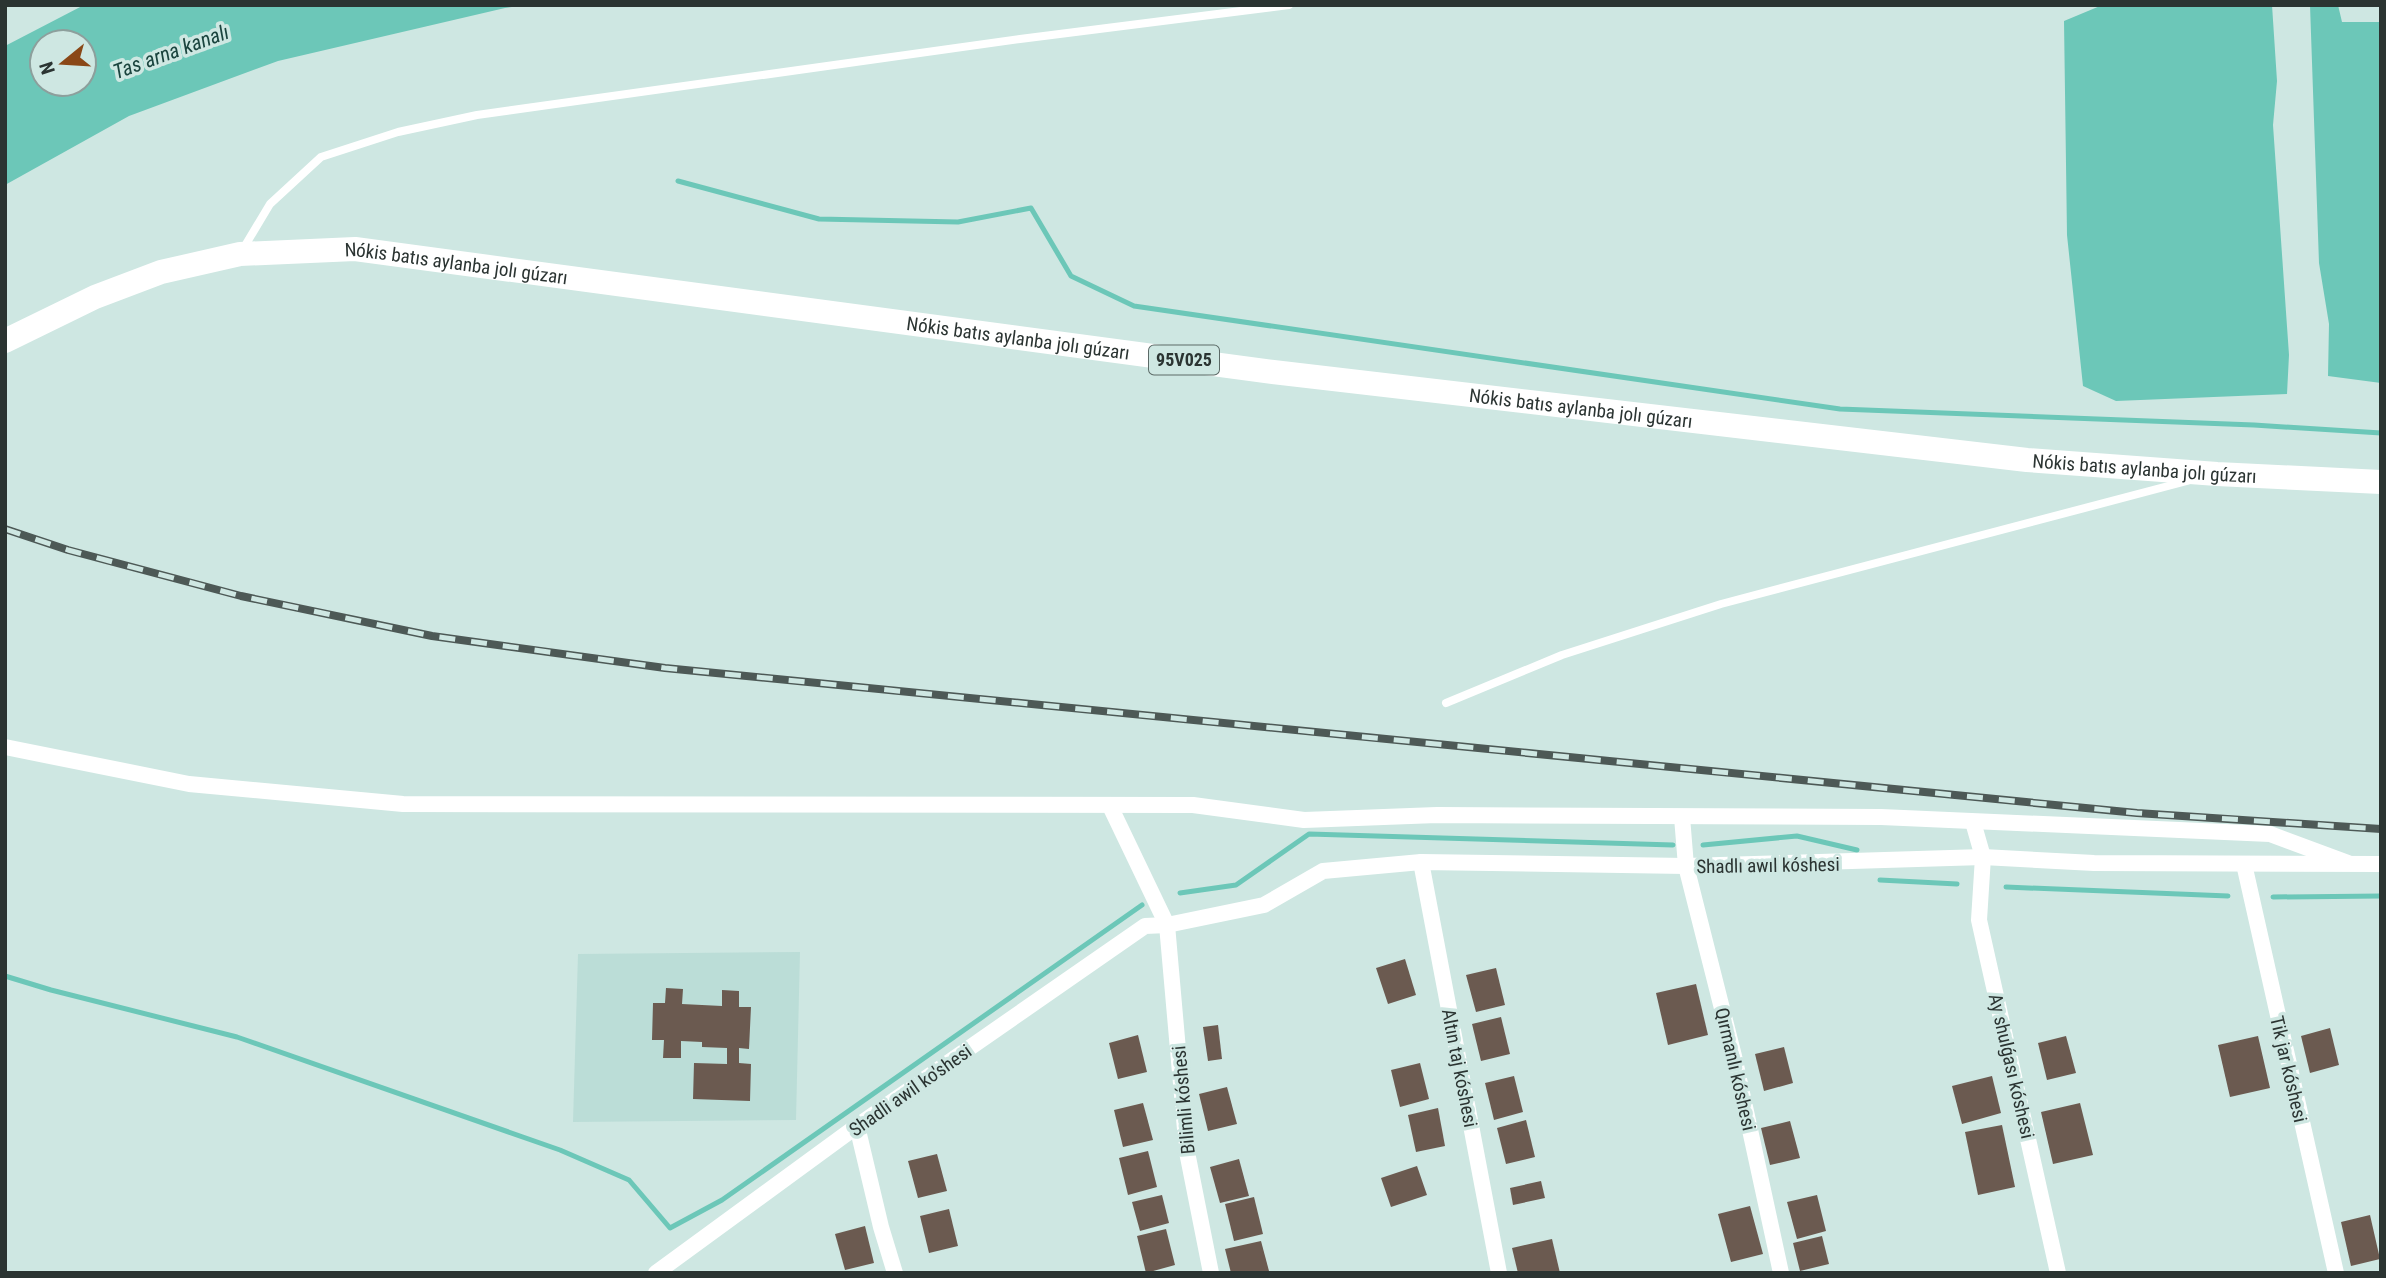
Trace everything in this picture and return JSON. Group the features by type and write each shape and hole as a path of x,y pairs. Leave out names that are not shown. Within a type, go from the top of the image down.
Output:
{"main road":[{"name":"Nókis batıs aylanba jolı gúzarı","path":"5,341 106,293 161,272 240,254 355,249 1273,372 2027,460 2217,474 2381,482"}],"street":[{"path":"5,747 189,784 403,804 1194,805 1304,820 1437,815 1881,817 2270,834 2348,863"},
{"path":"1110,806 1167,925"},
{"name":"Qırmanlı kóshesi","path":"1682,817 1686,866 1734,1056 1781,1273"},
{"name":"Ay shulǵası kóshesi","path":"1973,821 1983,857 1979,920 2058,1273"},
{"name":"Shadlı awıl kóshesi","path":"1167,925 1264,905 1323,871 1421,862 1686,866 1983,857 2094,863 2381,864"},
{"name":"Altın taj kóshesi","path":"1421,862 1499,1273"},
{"name":"Tik jar kóshesi","path":"2244,864 2336,1273"},
{"name":"Shadli awil ko'shesi","path":"658,1271 857,1126 1145,926 1167,925"},
{"name":"Bilimli kóshesi","path":"1167,925 1187,1152 1211,1273"},
{"path":"857,1126 895,1273"}],"lane":[{"path":"240,254 270,204 321,158 398,132 477,115 1020,39 1289,5"},
{"path":"1446,703 1562,655 1721,604 2217,474"}],"shaded area":[{"path":"800,952 796,1120 573,1122 578,954"}],"water":[{"name":"Tas arna kanalı","path":"84,5 527,5 278,61 129,116 5,185 5,46 28,34 28,98 98,98 98,28 40,28"},
{"path":"2109,5 2272,5 2277,81 2273,125 2289,355 2287,394 2116,401 2083,386 2067,235 2064,21"},
{"path":"2310,5 2338,5 2342,22 2381,22 2381,383 2328,376 2329,324 2319,263"}],"building":[{"path":"1405,959 1416,995 1388,1004 1376,968"},
{"path":"1496,968 1505,1005 1476,1012 1466,975"},
{"path":"1696,984 1708,1035 1668,1045 1656,993"},
{"path":"666,988 683,989 682,1004 722,1006 722,990 739,991 739,1007 751,1007 749,1049 739,1048 739,1063 751,1064 750,1101 693,1099 694,1063 727,1064 727,1048 702,1047 702,1042 681,1041 681,1058 663,1058 664,1040 652,1040 653,1003 665,1003"},
{"path":"1501,1017 1510,1054 1481,1061 1472,1024"},
{"path":"1218,1025 1222,1059 1208,1061 1203,1027"},
{"path":"2330,1028 2339,1065 2310,1073 2301,1036"},
{"path":"1138,1035 1147,1072 1118,1079 1109,1043"},
{"path":"2066,1036 2076,1073 2047,1080 2038,1043"},
{"path":"2258,1036 2270,1088 2230,1097 2218,1045"},
{"path":"1784,1047 1793,1083 1764,1091 1755,1054"},
{"path":"1420,1063 1429,1099 1400,1107 1391,1070"},
{"path":"1514,1076 1523,1112 1494,1120 1485,1083"},
{"path":"1992,1076 2001,1113 1962,1124 1952,1086"},
{"path":"1227,1087 1237,1124 1208,1131 1199,1094"},
{"path":"1143,1103 1153,1140 1123,1147 1114,1110"},
{"path":"2080,1103 2093,1155 2053,1164 2041,1112"},
{"path":"1438,1108 1445,1146 1416,1152 1408,1115"},
{"path":"1526,1120 1535,1157 1506,1164 1497,1128"},
{"path":"1790,1121 1800,1158 1770,1165 1761,1128"},
{"path":"2002,1125 2015,1187 1978,1195 1965,1132"},
{"path":"1148,1151 1157,1187 1128,1195 1119,1158"},
{"path":"937,1154 947,1191 918,1198 908,1161"},
{"path":"1239,1159 1249,1196 1220,1203 1210,1167"},
{"path":"1417,1166 1427,1195 1391,1207 1381,1178"},
{"path":"1541,1181 1545,1198 1513,1205 1510,1188"},
{"path":"1162,1195 1169,1223 1140,1231 1132,1202"},
{"path":"1817,1195 1826,1231 1797,1239 1787,1202"},
{"path":"1254,1197 1263,1234 1234,1241 1225,1204"},
{"path":"1750,1206 1763,1254 1731,1262 1718,1214"},
{"path":"949,1209 958,1246 929,1253 920,1216"},
{"path":"2370,1215 2380,1259 2351,1266 2341,1222"},
{"path":"865,1226 874,1263 845,1270 835,1234"},
{"path":"1166,1229 1175,1265 1146,1273 1137,1236"},
{"path":"1822,1236 1829,1264 1800,1271 1793,1243"},
{"path":"1552,1239 1560,1273 1518,1273 1512,1248"},
{"path":"1261,1241 1269,1271 1231,1273 1225,1249"}],"waterway":[{"path":"678,181 819,219 958,222 1031,208 1071,276 1134,306 1840,409 2254,425 2381,433"},
{"path":"1180,893 1236,885 1309,834 1673,845"},
{"path":"1703,845 1797,836 1857,850"},
{"path":"1880,880 1957,884"},
{"path":"2006,887 2228,896"},
{"path":"2273,897 2381,896"},
{"path":"5,976 237,1037 560,1150 629,1180 670,1228 722,1200 1142,905"}],"railway":[{"path":"5,529 68,550 241,596 432,636 665,668 2137,813 2381,829"}]}
